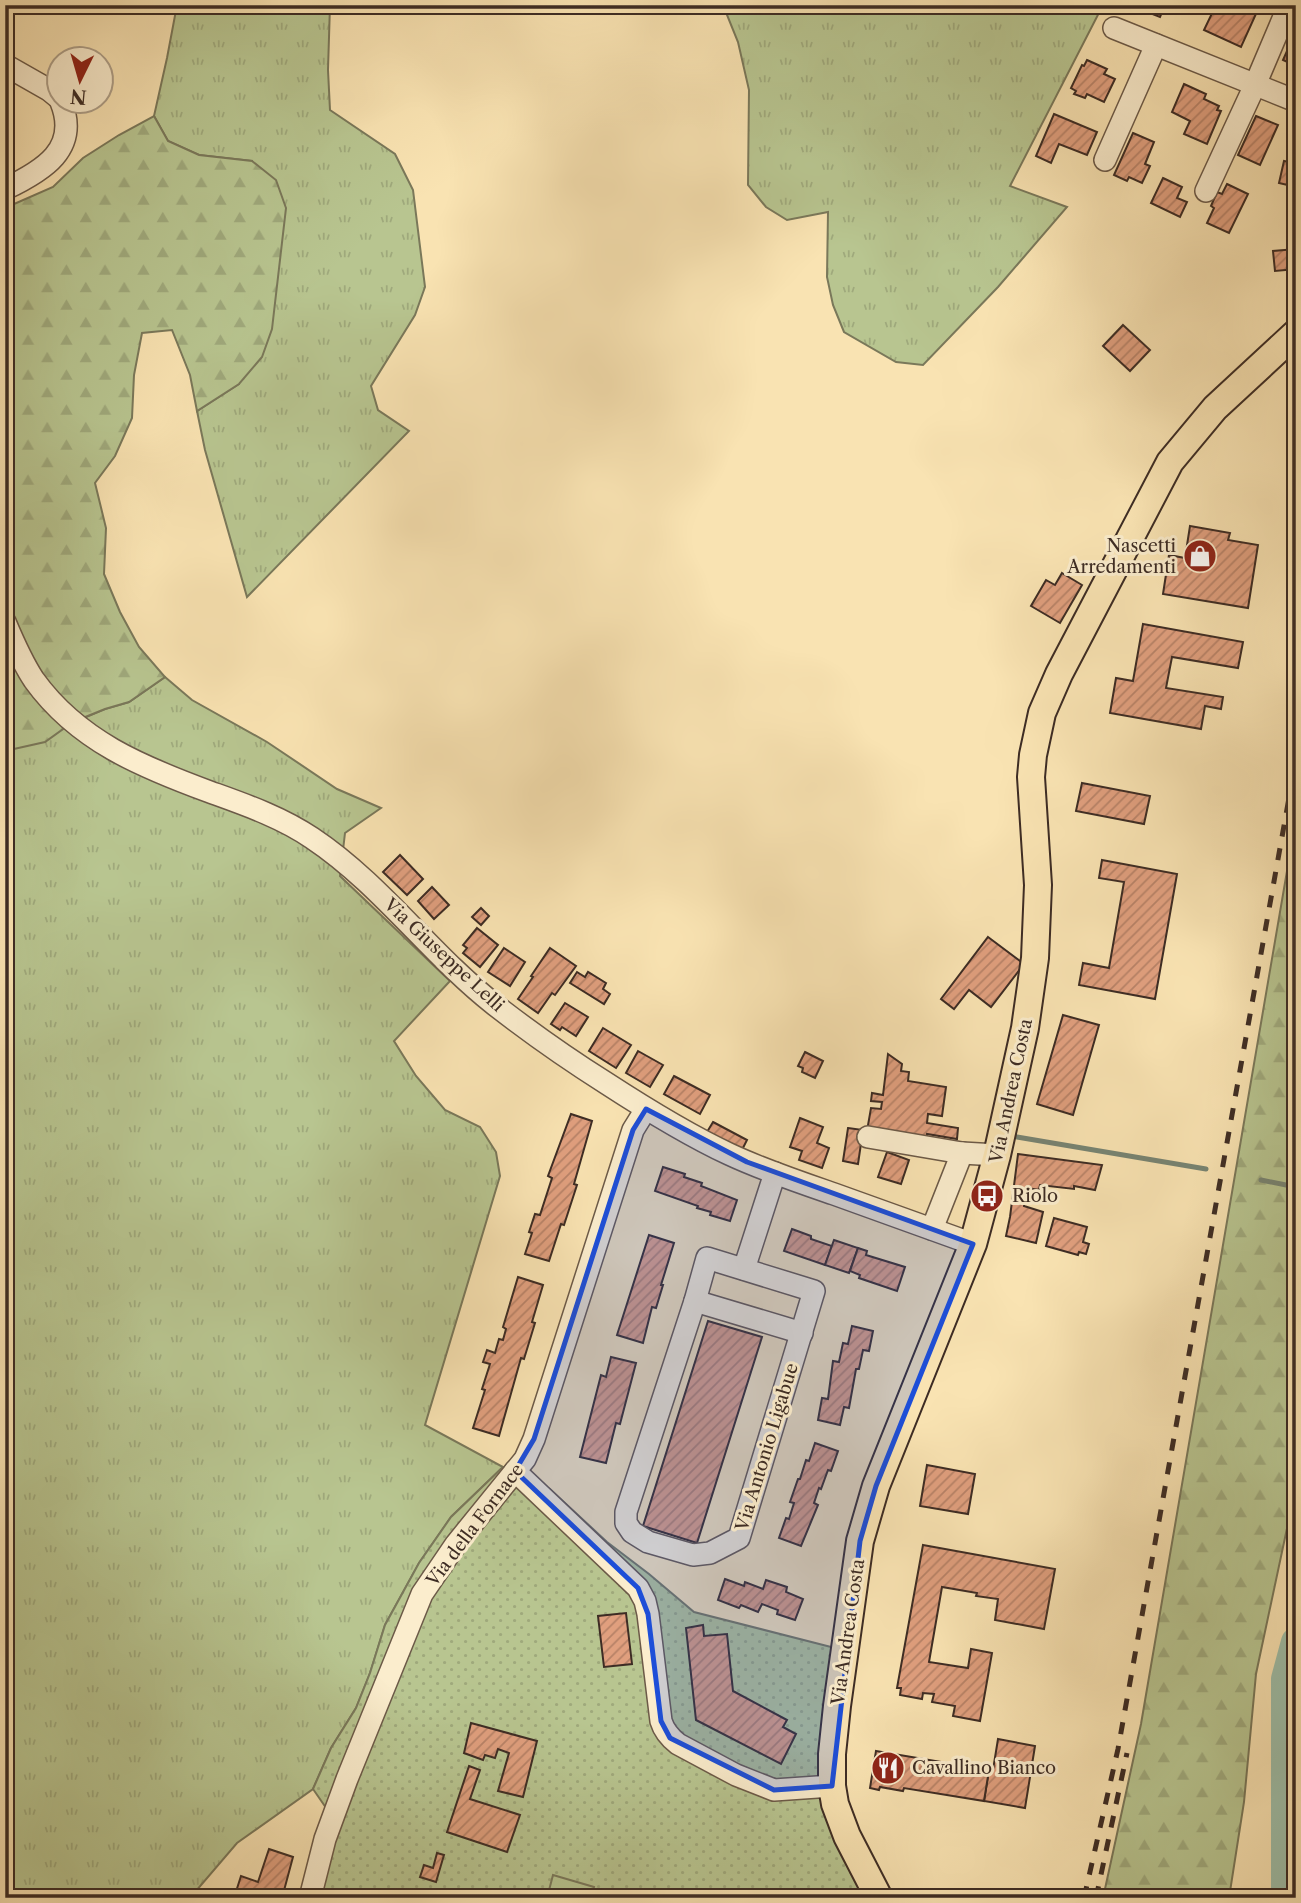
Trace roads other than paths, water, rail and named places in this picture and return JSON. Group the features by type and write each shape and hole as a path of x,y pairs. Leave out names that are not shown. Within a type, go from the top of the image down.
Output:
{"main road":[{"name":"Via Andrea Costa","path":"879,1898 847,1836 835,1804 832,1754 837,1706 860,1541 876,1486 973,1244 998,1155 1025,1028 1035,958 1038,886 1031,776 1042,713 1059,674 1171,462 1215,408 1296,333"}],"street":[{"path":"1206,191 1289,5"},
{"path":"1114,28 1296,101"},
{"path":"1105,160 1156,45"},
{"path":"5,65 46,89"},
{"path":"5,189 44,168 59,154 66,136 67,116"},
{"name":"Via Giuseppe Lelli","path":"5,621 33,678 52,702 95,740 134,762 267,813 310,836 355,872 493,1004 559,1052 646,1109 725,1152 775,1173 973,1244"},
{"name":"Via della Fornace","path":"310,1898 325,1839 347,1779 422,1594 456,1544 525,1459 534,1439 633,1130 646,1109"},
{"path":"868,1137 962,1153 998,1155"},
{"path":"932,1229 962,1153"},
{"path":"744,1269 775,1173"},
{"name":"Via Antonio Ligabue","path":"707,1258 744,1269 814,1291 739,1538 710,1553 693,1555 648,1542 632,1532 626,1523 626,1512 707,1258"},
{"path":"695,1300 802,1333"},
{"path":"514,1471 638,1588 648,1614 661,1721 670,1738 736,1774 774,1790 832,1786"}],"waterway":[{"path":"1017,1137 1206,1169"},
{"path":"1261,1180 1296,1187"},
{"path":"1286,1898 1286,1679 1296,1642"}],"railway":[{"path":"1084,1898 1118,1749 1296,759"},
{"path":"1096,1898 1127,1753"}],"place":[{"name":"Nascetti Arredamenti","path":"1200,556"},
{"name":"Riolo","path":"987,1196"},
{"name":"Cavallino Bianco","path":"888,1768"}]}
